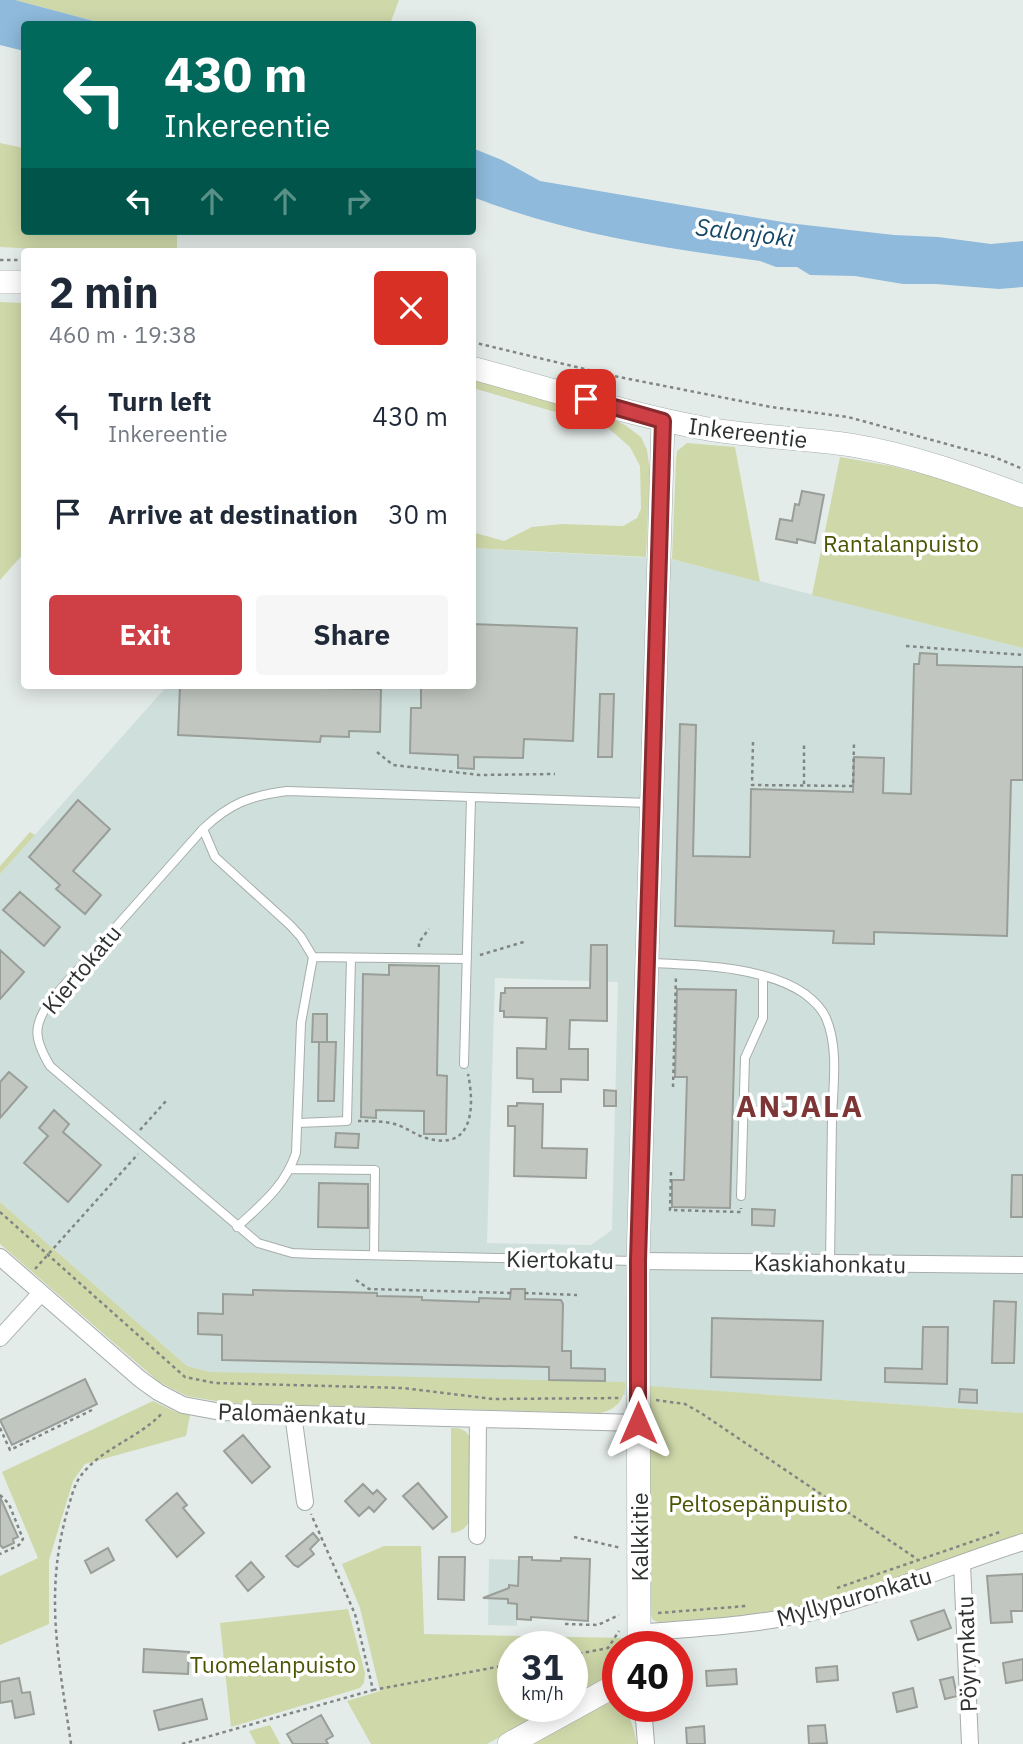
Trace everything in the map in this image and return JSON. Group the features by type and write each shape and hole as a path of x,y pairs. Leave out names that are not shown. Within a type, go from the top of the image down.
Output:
{"street":[{"path":"0,282 21,282"},
{"name":"Inkereentie","path":"476,369 663,421 712,430 849,445 903,456 959,472 1023,496"},
{"name":"Kalkkitie","path":"639,1628 638,1261 663,421"},
{"name":"Palomäenkatu","path":"0,1257 140,1379 173,1401 196,1408 221,1412 638,1423"},
{"name":"Kaskiahonkatu","path":"638,1261 1023,1265"},
{"path":"0,1338 41,1293"},
{"path":"293,1414 305,1502"},
{"path":"477,1536 478,1419"},
{"name":"Myllypuronkatu","path":"639,1628 762,1622 806,1614 1023,1542"},
{"name":"Pöyrynkatu","path":"962,1564 970,1744"},
{"path":"509,1744 602,1693"},
{"path":"644,1722 646,1744"}],"lane":[{"name":"Kiertokatu","path":"638,1261 292,1253 258,1243 50,1066 41,1051 37,1023 51,1000 203,829 225,809 240,801 287,791 651,803"},
{"path":"464,1064 471,797"},
{"path":"203,829 215,857 290,925 313,957 301,1023 296,1153 291,1169 272,1195 237,1227"},
{"path":"313,957 467,959"},
{"path":"298,1122 347,1121 351,958"},
{"path":"646,963 754,974 804,993 825,1018 833,1061 830,1263"},
{"path":"741,1196 745,1058 763,1018 763,977"},
{"path":"744,1110 832,1114"},
{"path":"291,1169 375,1170 374,1255"}],"path":[{"path":"0,260 21,260"},
{"path":"476,343 653,384 771,407 848,417 994,457 1023,469"},
{"path":"906,646 1023,655"},
{"path":"753,742 752,785 804,786 853,786 854,742"},
{"path":"804,742 804,786"},
{"path":"377,752 393,765 480,775 555,774"},
{"path":"419,959 419,943 429,929"},
{"path":"467,959 527,941"},
{"path":"673,1087 676,964"},
{"path":"347,1121 390,1122 425,1138 459,1138 466,1131 470,1110 470,1077 464,1064"},
{"path":"133,1137 166,1101"},
{"path":"26,1279 144,1147"},
{"path":"671,1172 670,1210 741,1212 741,1196"},
{"path":"0,1212 185,1377 202,1381 402,1388 493,1399 638,1398 670,1401 701,1413 917,1559"},
{"path":"356,1280 369,1289 510,1293"},
{"path":"525,1293 577,1295"},
{"path":"71,1744 57,1648 54,1585 62,1530 74,1487 81,1474 92,1463 159,1418 173,1401"},
{"path":"0,1428 10,1450 92,1410"},
{"path":"0,1495 9,1504 23,1539 19,1545 0,1554"},
{"path":"305,1502 355,1615 373,1690"},
{"path":"835,1588 1001,1531"},
{"path":"573,1537 620,1548 639,1548"},
{"path":"588,1652 607,1648 622,1626 639,1628 661,1612 748,1606"},
{"path":"565,1624 598,1625 621,1614 639,1628"},
{"path":"182,1744 373,1690 497,1667"}],"shaded area":[{"path":"476,548 672,559 1023,648 1023,1413 627,1385 626,1395 563,1394 210,1372 187,1366 0,1202 0,874 164,689 476,689","holes":["495,978 618,982 612,1230 591,1245 487,1243"]},
{"path":"489,1559 518,1560 517,1626 488,1625"}],"green space":[{"path":"15,0 399,0 391,21 94,21"},
{"path":"0,143 21,147 21,235 177,235 177,248 0,247"},
{"path":"0,302 21,303 21,556 0,580"},
{"path":"476,380 603,415 625,425 641,437 647,450 650,471 646,557 476,548 476,533 504,541 532,527 562,524 623,526 637,518 641,509 640,466 630,447 607,427 476,389"},
{"name":"Rantalanpuisto","path":"687,443 735,447 760,582 672,559 677,451"},
{"name":"Rantalanpuisto","path":"840,457 939,478 1023,508 1023,648 812,595"},
{"path":"30,832 35,835 0,874 0,866"},
{"path":"0,1202 187,1366 210,1372 625,1382 624,1394 615,1406 600,1413 227,1403 187,1396 159,1382 0,1244"},
{"name":"Peltosepänpuisto","path":"649,1386 1023,1413 1023,1536 821,1603 760,1615 659,1623 652,1619 649,1607"},
{"path":"153,1401 176,1412 190,1415 186,1436 85,1464 73,1481 49,1560 49,1624 0,1645 0,1576 38,1558 2,1472"},
{"path":"451,1428 467,1433 472,1449 473,1474 471,1518 463,1529 451,1533"},
{"path":"384,1546 421,1546 424,1634 497,1635 497,1722 527,1722 487,1744 371,1744 347,1701 380,1691 360,1608 342,1564"},
{"name":"Tuomelanpuisto","path":"348,1609 365,1673 364,1683 360,1688 231,1727 220,1623"},
{"path":"588,1637 602,1638 602,1680 588,1688"},
{"path":"602,1704 602,1722 631,1722 637,1744 526,1744 567,1722 588,1722 588,1711"},
{"name":"Tuomelanpuisto","path":"270,1725 280,1744 256,1744 249,1731"}],"water":[{"path":"0,0 15,0 94,21 21,21 21,50 0,45"},
{"name":"Salonjoki","path":"476,150 502,160 540,181 788,223 991,244 1023,241 1023,287 999,289 903,284 855,276 810,275 797,267 776,267 760,261 614,238 508,210 476,198"}],"building":[{"path":"802,491 824,495 815,543 797,539 797,543 776,539 780,519 792,521 795,504 799,505"},
{"path":"476,624 577,628 573,741 524,739 523,758 474,757 474,769 458,768 458,755 410,753 411,708 421,708 421,689 476,689"},
{"path":"920,653 937,654 937,665 1023,667 1023,780 1011,780 1007,936 874,932 874,944 833,943 834,931 675,926 680,724 696,725 693,856 750,857 751,789 853,792 854,757 884,758 883,793 911,794 914,664 919,664"},
{"path":"180,689 381,689 380,732 349,731 349,737 321,736 320,742 178,735"},
{"path":"600,694 614,694 612,757 598,757"},
{"path":"78,800 110,829 73,871 101,895 85,914 56,889 60,885 29,857"},
{"path":"20,892 60,927 44,946 3,910"},
{"path":"591,945 607,945 607,1021 570,1020 569,1049 588,1049 588,1080 561,1079 561,1092 533,1092 533,1079 517,1078 517,1048 546,1049 547,1018 504,1017 504,1011 500,1011 501,993 505,993 505,988 590,988"},
{"path":"0,950 24,972 0,999"},
{"path":"389,965 439,966 437,1075 447,1076 446,1134 424,1134 424,1111 376,1110 376,1118 361,1117 363,974 389,975"},
{"path":"677,989 736,990 730,1208 672,1207 672,1180 684,1180 687,1077 675,1077"},
{"path":"313,1014 327,1014 327,1042 312,1042"},
{"path":"319,1042 336,1042 334,1101 318,1101"},
{"path":"9,1072 27,1087 0,1118 0,1082"},
{"path":"604,1090 616,1091 616,1106 604,1106"},
{"path":"517,1103 543,1104 542,1148 587,1149 586,1178 514,1176 515,1126 508,1126 508,1106 517,1106"},
{"path":"54,1110 69,1124 63,1132 101,1165 68,1202 24,1163 48,1136 39,1128"},
{"path":"336,1133 359,1134 358,1148 335,1147"},
{"path":"1012,1175 1023,1175 1023,1217 1011,1217"},
{"path":"319,1183 368,1184 368,1228 318,1227"},
{"path":"752,1209 775,1210 774,1226 752,1225"},
{"path":"511,1289 525,1289 525,1299 561,1300 562,1351 571,1351 571,1368 605,1369 605,1381 549,1380 549,1367 222,1360 222,1335 198,1334 198,1313 223,1314 223,1294 253,1295 253,1290 377,1293 377,1296 422,1297 422,1300 479,1302 479,1298 510,1299"},
{"path":"994,1301 1016,1302 1014,1363 992,1363"},
{"path":"712,1318 823,1321 821,1380 711,1377"},
{"path":"923,1327 948,1327 947,1384 885,1382 885,1368 922,1369"},
{"path":"85,1379 97,1404 12,1445 0,1420"},
{"path":"960,1389 977,1390 977,1403 959,1402"},
{"path":"243,1435 270,1467 252,1483 224,1451"},
{"path":"418,1483 447,1517 433,1529 403,1496"},
{"path":"363,1484 373,1494 377,1490 386,1499 374,1512 369,1507 359,1516 345,1501"},
{"path":"177,1493 187,1505 183,1508 204,1533 177,1557 146,1520"},
{"path":"0,1497 18,1537 13,1539 14,1543 3,1548 0,1545"},
{"path":"313,1533 319,1540 310,1549 314,1554 298,1567 294,1565 286,1556"},
{"path":"108,1548 114,1560 91,1573 85,1561"},
{"path":"439,1557 465,1557 464,1600 438,1599"},
{"path":"519,1557 561,1561 561,1558 590,1559 588,1621 531,1617 531,1620 517,1619 517,1604 508,1603 508,1599 483,1598 509,1588 509,1585 518,1586"},
{"path":"251,1562 264,1577 248,1591 236,1576"},
{"path":"1023,1574 1023,1611 1011,1611 1012,1622 991,1623 987,1576"},
{"path":"944,1610 951,1628 918,1640 911,1621"},
{"path":"144,1649 189,1652 188,1674 143,1672"},
{"path":"1023,1659 1023,1680 1006,1683 1003,1663"},
{"path":"837,1666 838,1680 817,1682 816,1668"},
{"path":"736,1669 737,1684 707,1686 706,1671"},
{"path":"953,1677 957,1696 945,1699 940,1680"},
{"path":"19,1678 22,1693 30,1692 34,1714 15,1718 12,1701 0,1703 0,1682"},
{"path":"913,1688 917,1707 897,1712 893,1693"},
{"path":"202,1699 207,1719 159,1730 154,1711"},
{"path":"321,1715 333,1736 326,1740 328,1744 293,1744 287,1734"},
{"path":"825,1725 827,1743 809,1744 808,1726"},
{"path":"704,1726 705,1744 687,1744 686,1728"}],"district":[{"name":"ANJALA","path":"800,1105"}],"route":[{"path":"586,399 663,421 638,1261 638,1423"}]}
